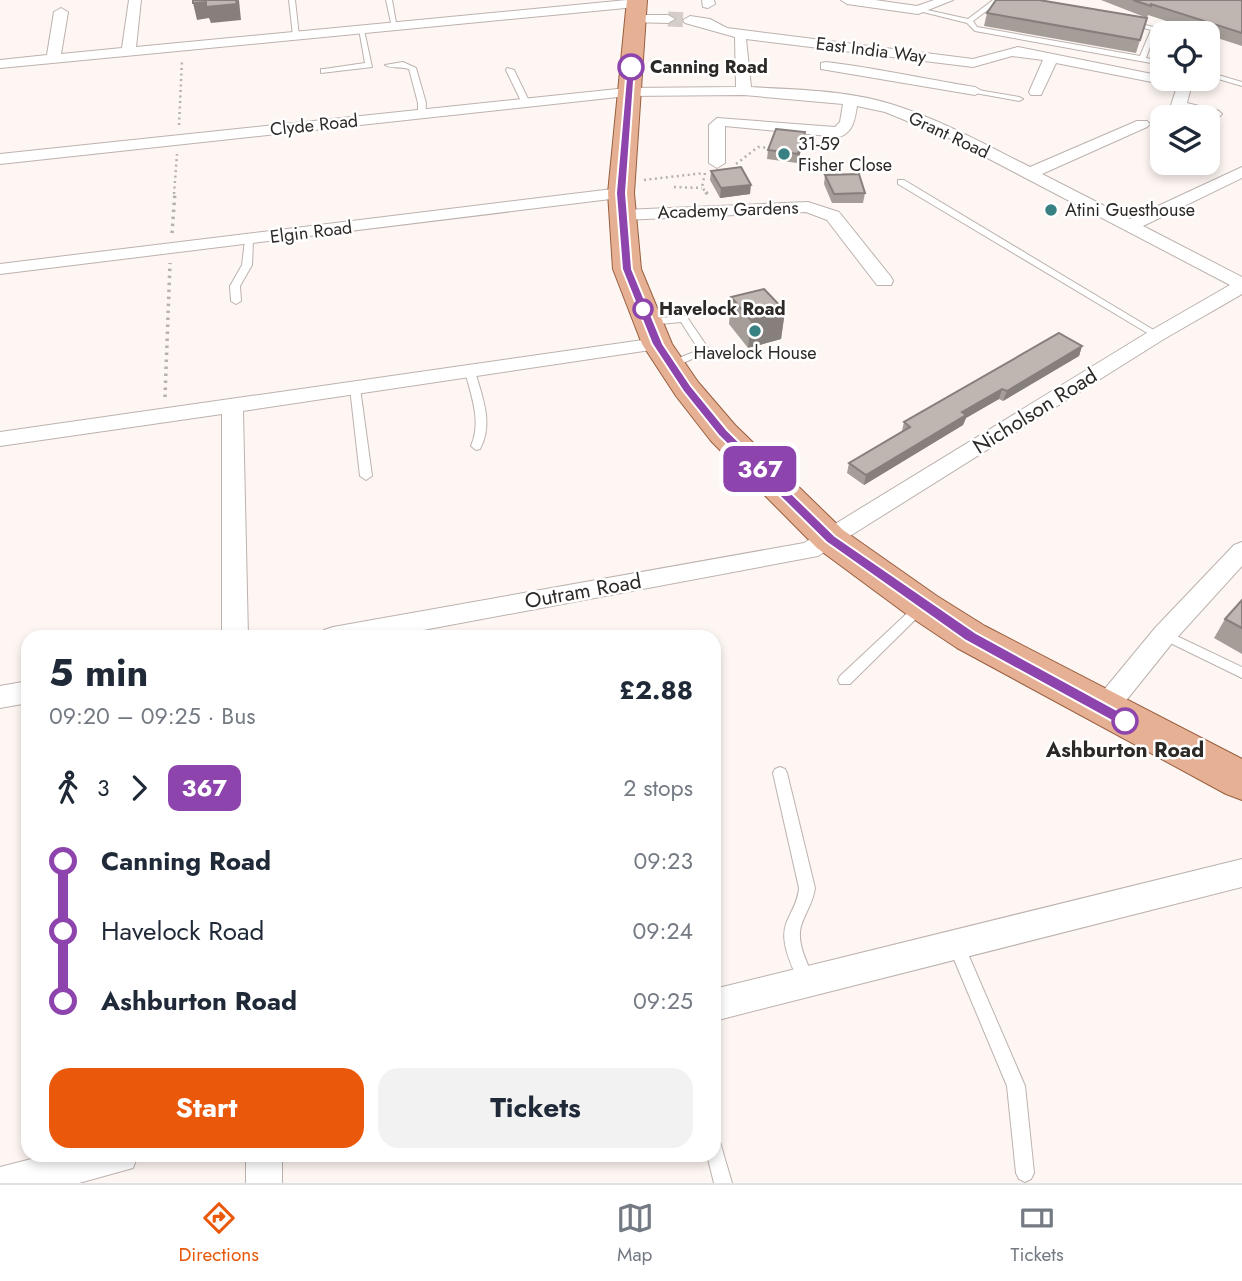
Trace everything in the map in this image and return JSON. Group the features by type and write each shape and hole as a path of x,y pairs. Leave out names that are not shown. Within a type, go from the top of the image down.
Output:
{"main road":[{"path":"636,7 627,92 622,197 627,269 658,343 723,433 830,539 923,606 971,637 1103,710 1242,781"}],"street":[{"path":"129,51 135,0"},
{"path":"847,0 918,10 947,0"},
{"path":"0,64 636,7 668,19"},
{"path":"53,59 61,12"},
{"name":"East India Way","path":"690,20 705,22 724,32 974,63 1010,51 1051,57 1177,82 1184,87 1179,105"},
{"path":"740,40 744,91"},
{"path":"1036,92 1051,57"},
{"path":"826,66 896,93 975,91"},
{"name":"Grant Road","path":"627,92 744,91 850,100 896,93 957,136 1242,285"},
{"name":"Clyde Road","path":"0,159 627,92"},
{"path":"712,169 717,125 722,121 839,132 847,123 850,100"},
{"path":"1030,173 1142,124"},
{"path":"1129,226 1242,172"},
{"name":"Academy Gardens","path":"622,197 715,211 808,207 833,216 884,281"},
{"name":"Elgin Road","path":"0,269 622,197"},
{"name":"Nicholson Road","path":"830,539 1242,285"},
{"path":"0,439 658,343"},
{"path":"232,406 235,630"},
{"name":"Outram Road","path":"371,630 810,550 830,539"},
{"path":"1103,710 1164,635 1242,551"},
{"path":"0,697 21,693"},
{"path":"721,1003 1242,873"},
{"path":"264,1162 264,1183"},
{"path":"6,1183 47,1164"}],"lane":[{"path":"292,0 296,36"},
{"path":"389,0 395,27"},
{"path":"969,21 996,1 1021,6 1025,0"},
{"path":"918,10 969,21 975,29 1150,61"},
{"path":"1115,20 1155,29 1142,59"},
{"path":"324,71 369,65 361,30"},
{"path":"389,65 403,64 412,68 422,103 422,114"},
{"path":"510,70 526,103"},
{"path":"1220,78 1242,84"},
{"path":"975,91 1019,99"},
{"path":"901,182 1157,335"},
{"path":"236,301 235,286 247,265 249,240"},
{"path":"470,371 483,423 480,439 475,446"},
{"path":"355,388 366,476"},
{"path":"845,680 923,606"},
{"path":"1164,635 1242,673"},
{"path":"780,773 807,888 806,903 793,925 792,939 807,983"},
{"path":"956,946 1016,1086 1026,1173"},
{"path":"718,1162 723,1183"}],"path":[{"path":"737,168 734,165 758,147 771,148"},
{"path":"622,197 712,169"},
{"path":"712,169 704,188 715,211"},
{"path":"674,187 715,188"},
{"path":"164,416 171,249"}],"building":[{"path":"193,0 236,0 237,4 206,7 206,2 193,3"},
{"path":"996,0 1039,0 1147,18 1140,40 987,13"},
{"path":"1133,0 1241,0 1242,33 1220,26 1220,21 1204,21"},
{"path":"776,129 805,132 798,154 768,150"},
{"path":"741,167 751,185 721,188 711,171"},
{"path":"859,174 865,193 834,194 825,175"},
{"path":"764,289 785,311 751,320 731,297"},
{"path":"1059,333 1082,346 1007,391 1002,389 962,412 966,415 866,475 849,463 910,427 904,422"},
{"path":"1242,600 1242,628 1225,619"}],"tunnel":[{"path":"668,19 690,20"}],"bus line":[{"name":"367","path":"631,67 621,193 627,269 657,344 687,389 723,433 830,539 971,637 1125,721"}],"place":[{"name":"Canning Road","path":"631,67"},
{"name":"31-59 Fisher Close","path":"784,154"},
{"name":"Atini Guesthouse","path":"1051,210"},
{"name":"Havelock Road","path":"643,309"},
{"name":"Havelock House","path":"755,331"},
{"name":"Ashburton Road","path":"1125,721"}]}
